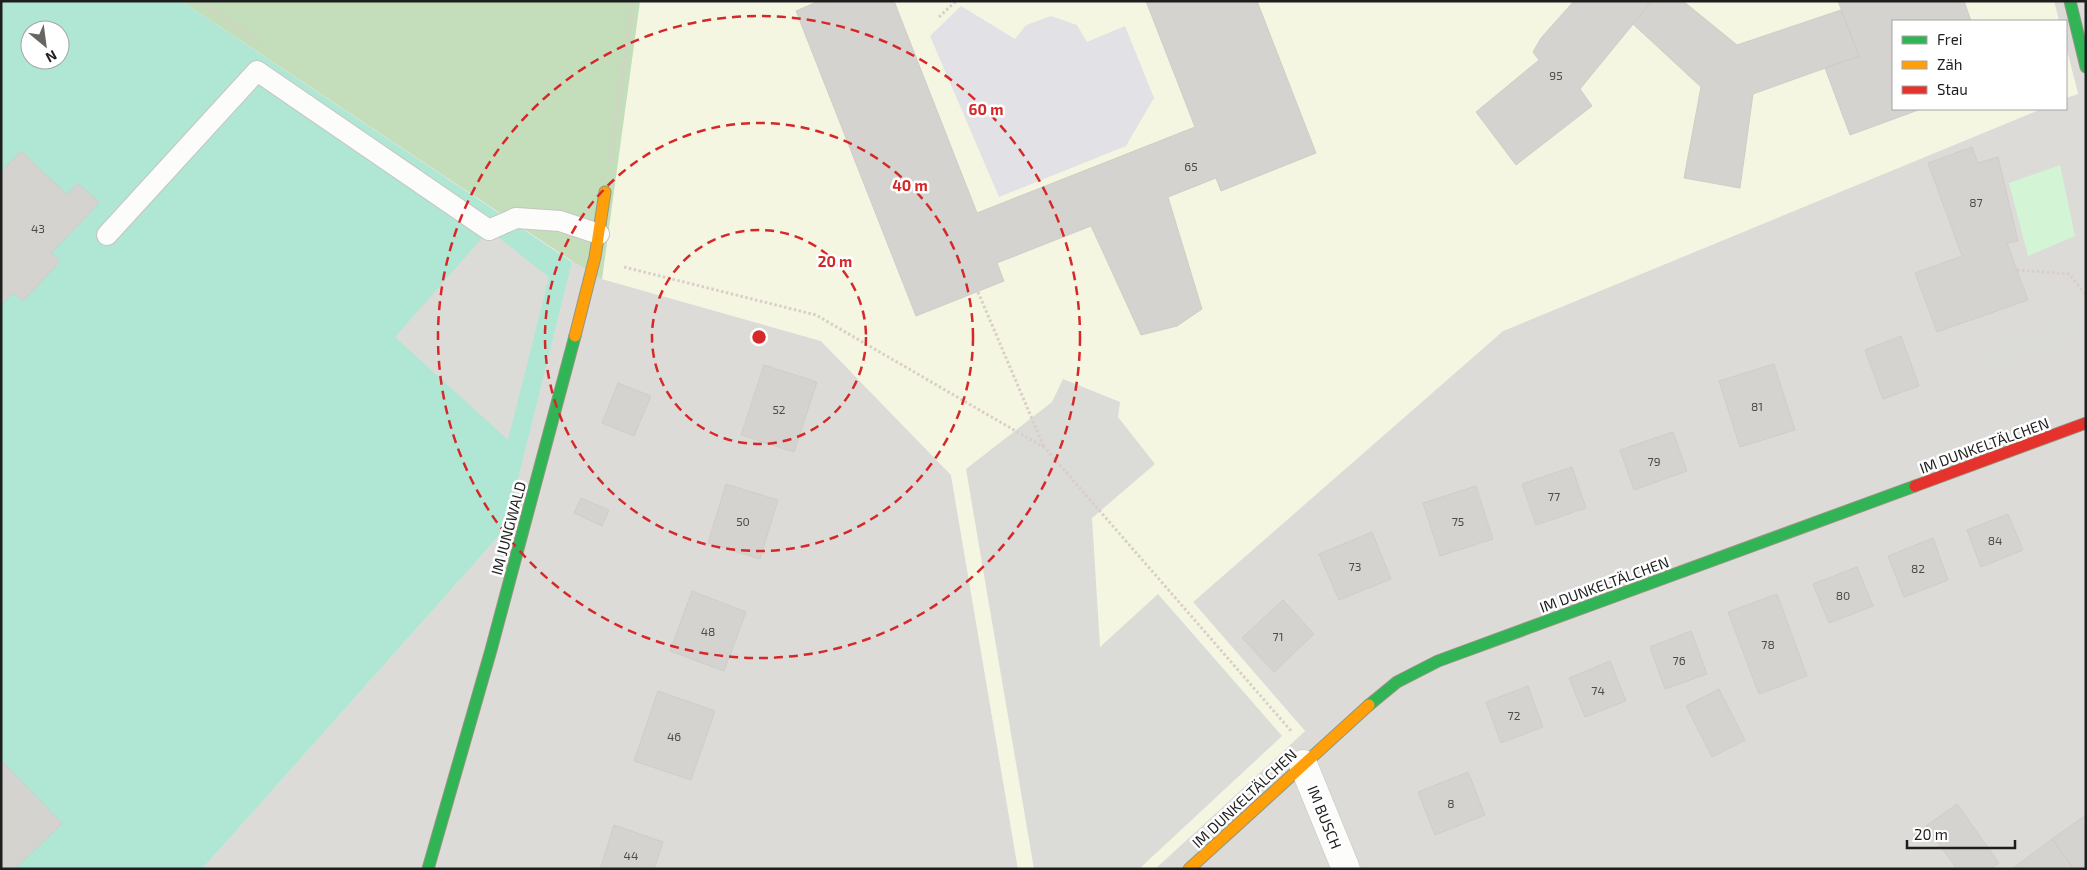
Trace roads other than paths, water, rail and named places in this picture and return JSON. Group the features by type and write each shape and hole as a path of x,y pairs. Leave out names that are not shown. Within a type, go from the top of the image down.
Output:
{"street":[{"path":"2070,1 2086,67"},
{"name":"IM JUNGWALD","path":"428,869 491,650 596,257 605,192"},
{"name":"IM DUNKELTÄLCHEN","path":"1189,869 1340,730 1397,682 1438,661 2086,423"},
{"name":"IM BUSCH","path":"1303,764 1346,869"}],"lane":[{"path":"107,236 256,71 488,230 516,218 560,221 599,234"}]}
